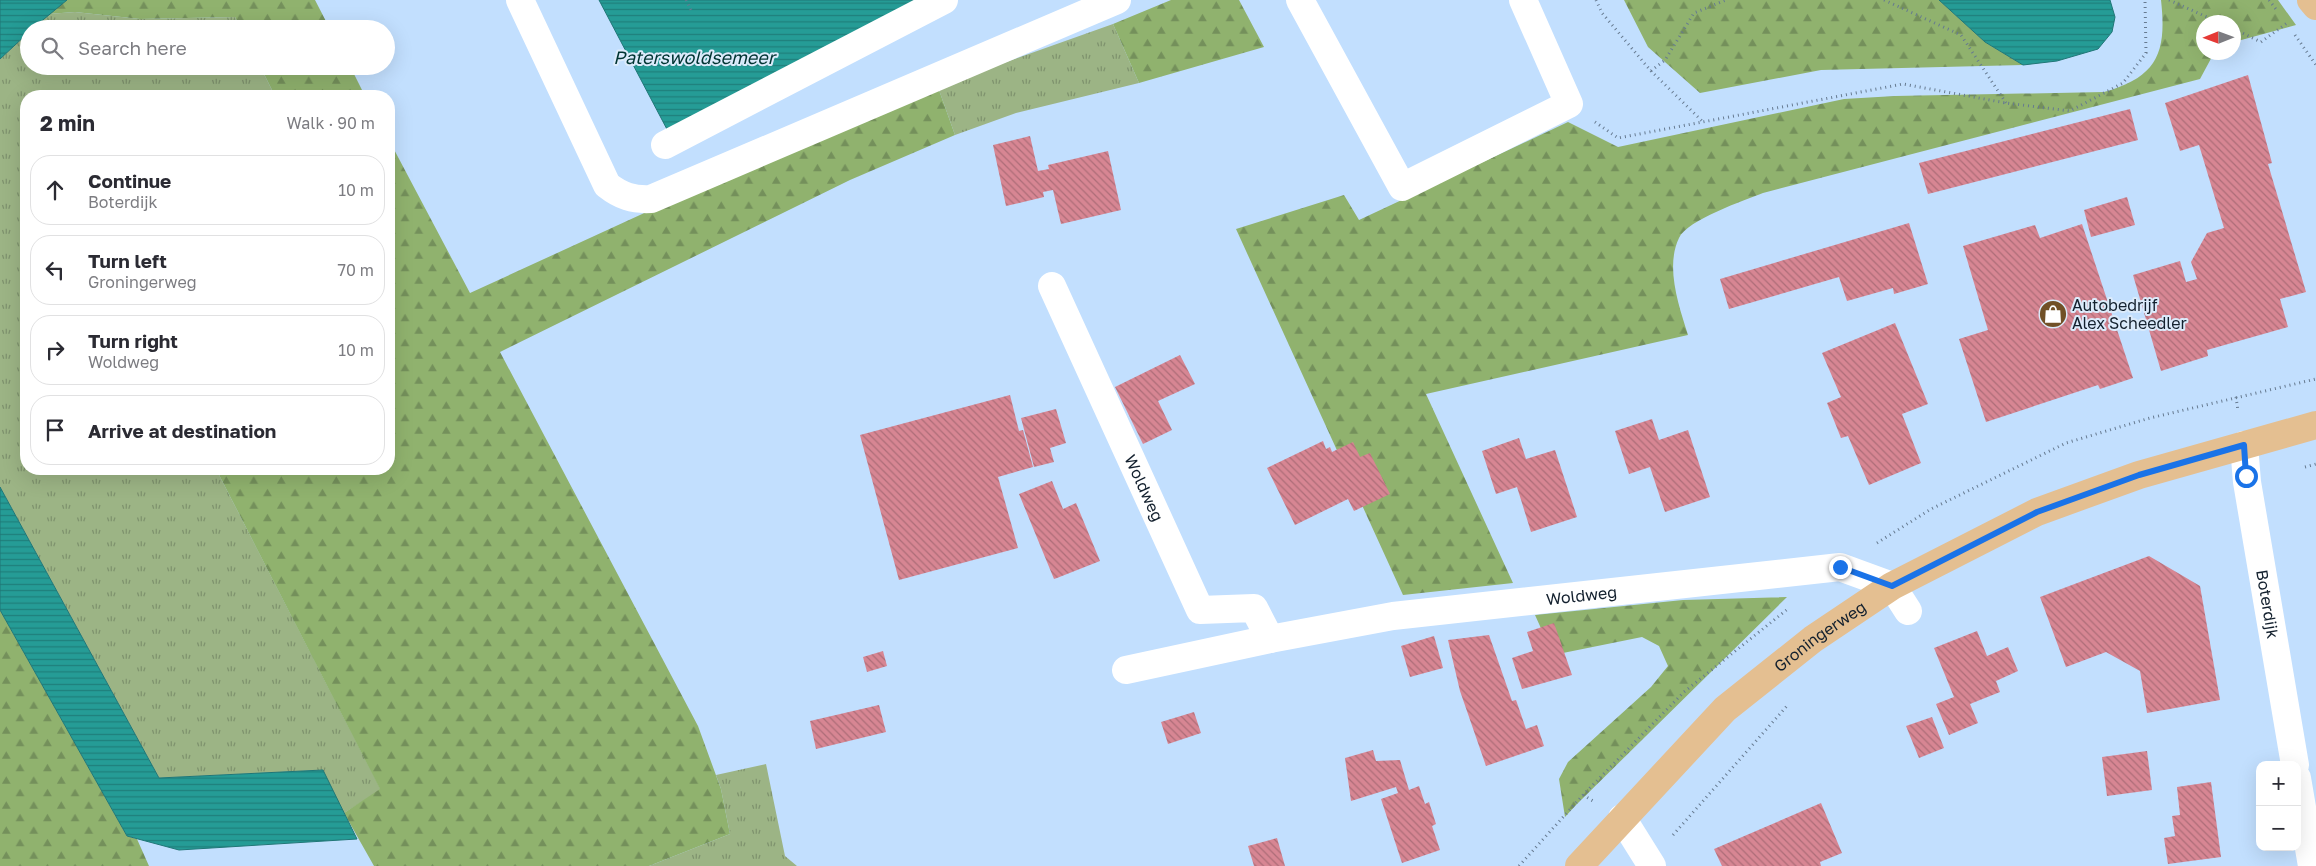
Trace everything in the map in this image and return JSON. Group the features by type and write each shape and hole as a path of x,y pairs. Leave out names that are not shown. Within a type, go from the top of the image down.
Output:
{"main road":[{"name":"Groningerweg","path":"1579,866 1725,709 1812,639 1892,586 2037,512 2139,475 2316,425"}],"street":[{"path":"520,0 607,184 616,192 635,200 651,198 1117,0"},
{"path":"665,145 944,0"},
{"path":"1300,0 1402,187 1568,104 1523,0"},
{"name":"Woldweg","path":"1052,286 1200,610 1254,608 1270,639"},
{"name":"Boterdijk","path":"2244,445 2247,482 2294,761"},
{"name":"Woldweg","path":"1126,670 1270,639 1392,616 1840,567 1892,586"},
{"path":"1892,586 1908,611"},
{"path":"2301,801 2312,866"},
{"path":"1622,818 1652,866"}],"path":[{"path":"686,0 691,10"},
{"path":"1596,0 1602,13 1651,72 1703,121"},
{"path":"1651,72 1665,60 1694,13 1726,0"},
{"path":"1884,0 1961,35 2006,103"},
{"path":"1568,104 1618,138 1903,84 2006,103 2070,111 2123,84 2146,53 2145,0"},
{"path":"2169,0 2202,15"},
{"path":"2241,32 2261,42 2314,3"},
{"path":"2287,23 2316,65"},
{"path":"2236,397 2316,379"}],"green space":[{"path":"67,0 315,0 325,20 236,20 235,17 140,19 75,12 48,14"},
{"path":"1171,0 1239,0 1264,47 1139,83 1113,24"},
{"path":"1624,0 1939,0 1985,42 2023,65 1821,70 1700,93 1648,47"},
{"path":"2161,0 2278,0 2296,25 2241,40 2241,15 2196,15 2196,60 2210,60 2200,79 1763,193 1731,206 1693,224 1684,231 1675,249 1673,274 1688,335 1426,394 1513,583 1403,595 1236,229 1344,195 1359,220 1568,122 1618,147 1844,99 1895,96 2104,92 2136,79 2155,60 2160,48"},
{"path":"75,12 140,19 235,17 236,20 42,20 48,14"},
{"path":"1113,24 1139,83 1016,113 955,135 939,90 998,65"},
{"path":"20,40 20,75 264,75 272,90 20,90 20,475 219,475 381,790 344,813 322,770 159,778 0,487 0,59"},
{"path":"264,75 354,75 362,90 272,90"},
{"path":"939,90 955,135 850,180 500,352 698,726 721,789 730,834 649,866 374,866 344,813 380,789 219,475 395,475 395,151 470,293 677,198"},
{"path":"1787,597 1565,817 1559,779 1568,762 1651,687 1668,666 1659,646 1642,637 1553,655 1535,615 1683,600"},
{"path":"0,610 127,836 137,839 149,866 0,866"},
{"path":"766,764 785,856 797,866 649,866 730,834 721,789 716,775"}],"water":[{"path":"0,0 67,0 43,20 20,20 20,40 0,59"},
{"name":"Paterswoldsemeer","path":"599,0 925,0 670,135"},
{"path":"1939,0 2110,0 2115,17 2112,32 2098,49 2057,61 2023,65 1985,42"},
{"path":"0,487 159,778 323,770 357,839 179,850 127,836 0,610"}],"building":[{"path":"2248,75 2272,163 2268,164 2306,292 2280,299 2288,327 2207,350 2208,356 2161,371 2133,275 2180,261 2186,282 2197,279 2191,262 2207,233 2224,228 2199,145 2180,151 2165,103"},
{"path":"2130,109 2138,140 1928,194 1919,163"},
{"path":"1030,136 1038,171 1049,169 1048,165 1108,151 1121,210 1061,224 1053,190 1043,192 1044,197 1006,206 993,145"},
{"path":"2127,197 2135,225 2091,237 2084,210"},
{"path":"1909,223 1928,284 1894,294 1893,288 1847,301 1839,277 1729,309 1720,279"},
{"path":"2082,224 2133,378 2100,389 2098,385 1986,422 1959,339 1988,330 1963,246 2035,225 2040,238"},
{"path":"1895,323 1928,404 1902,414 1921,463 1869,485 1848,436 1841,438 1827,403 1841,397 1822,353"},
{"path":"1180,355 1195,384 1158,401 1172,430 1143,444 1115,387"},
{"path":"1010,395 1019,431 1023,430 1033,467 998,477 1018,548 899,580 860,435"},
{"path":"1056,409 1066,443 1050,448 1054,462 1034,467 1021,418"},
{"path":"1652,419 1659,440 1688,430 1710,497 1665,512 1650,467 1629,474 1615,431"},
{"path":"1519,438 1526,459 1555,450 1577,517 1531,532 1517,487 1496,494 1482,451"},
{"path":"1323,441 1326,449 1330,447 1332,452 1353,442 1360,457 1370,453 1390,494 1354,511 1348,499 1295,525 1267,468"},
{"path":"1052,481 1063,509 1076,503 1100,561 1054,579 1019,494"},
{"path":"2149,556 2200,586 2220,700 2147,713 2140,671 2106,652 2066,667 2040,597"},
{"path":"1554,623 1572,675 1522,689 1512,658 1533,651 1527,632"},
{"path":"1977,631 1987,656 2008,647 2018,671 1996,681 2000,692 1970,704 1978,723 1949,735 1936,704 1954,697 1934,648"},
{"path":"1489,635 1512,701 1516,700 1526,729 1537,725 1544,746 1486,766 1460,691 1448,640"},
{"path":"1434,636 1443,668 1410,677 1401,646"},
{"path":"883,651 887,666 867,672 863,657"},
{"path":"879,705 886,732 816,749 810,721"},
{"path":"1194,712 1201,733 1168,744 1161,722"},
{"path":"1932,717 1944,748 1919,758 1906,726"},
{"path":"1373,750 1376,761 1400,760 1409,790 1419,786 1425,804 1429,802 1436,824 1432,826 1440,850 1402,863 1381,799 1398,793 1396,787 1351,801 1345,758"},
{"path":"2147,751 2152,790 2107,796 2102,757"},
{"path":"2211,782 2221,857 2168,864 2164,838 2175,836 2172,816 2180,815 2177,787"},
{"path":"1821,803 1842,853 1820,862 1821,866 1722,866 1714,849"},
{"path":"1277,838 1285,866 1254,866 1248,846"}],"place":[{"name":"Autobedrijf Alex Scheedler","path":"2053,314"}],"route":[{"path":"1840,567 1892,586 2037,512 2139,475 2244,445 2246,476"}]}
